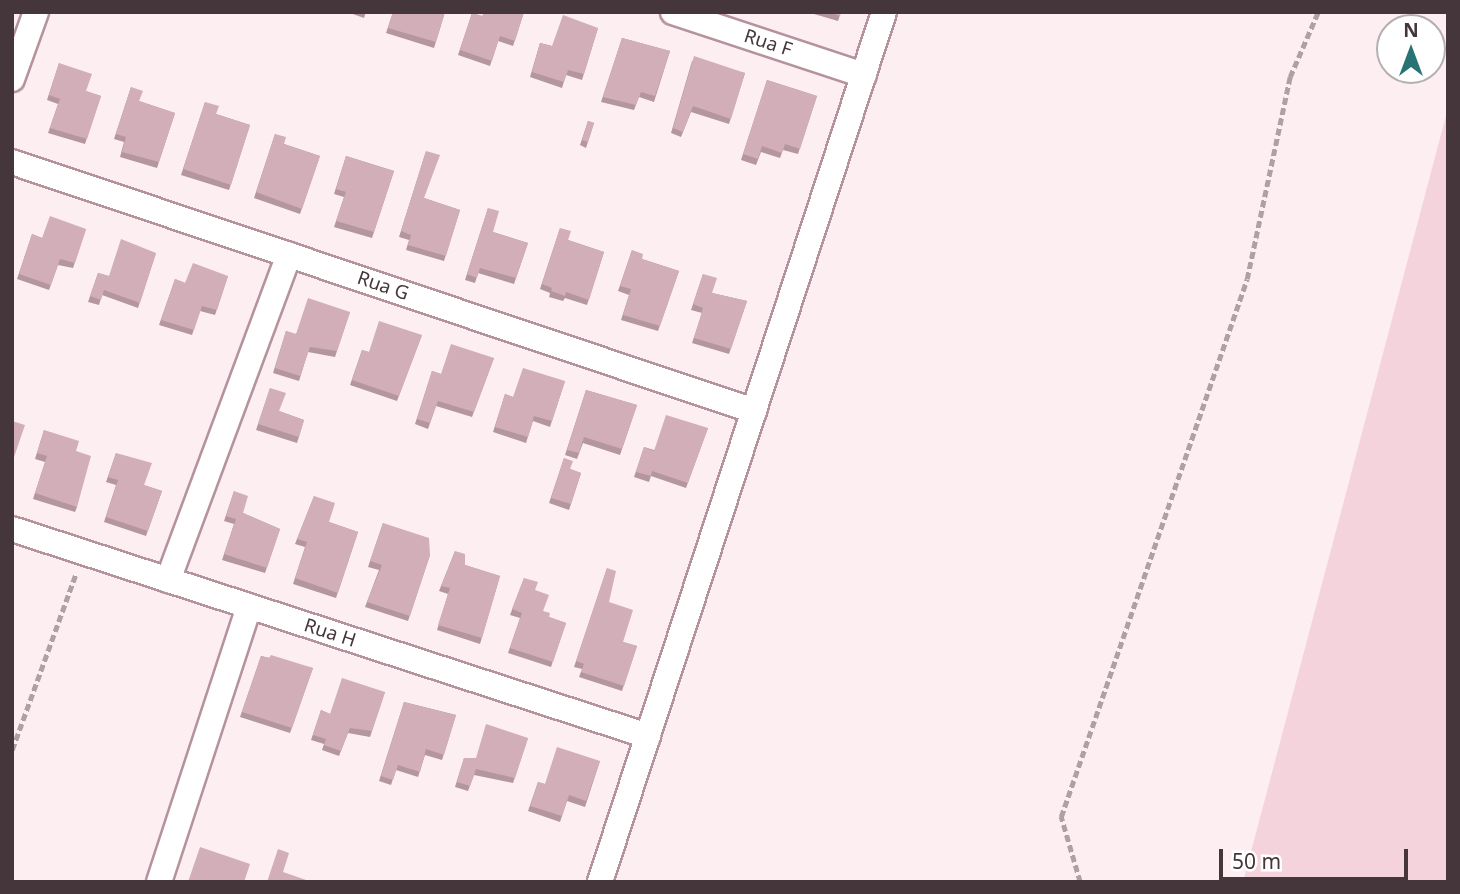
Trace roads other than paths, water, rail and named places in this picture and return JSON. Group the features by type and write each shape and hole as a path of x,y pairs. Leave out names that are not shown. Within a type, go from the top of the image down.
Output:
{"street":[{"path":"12,79 36,12"},
{"name":"Rua F","path":"673,12 864,75"},
{"path":"600,882 884,12"},
{"name":"Rua G","path":"12,162 754,411"},
{"path":"168,580 289,255"},
{"name":"Rua H","path":"12,529 648,736"},
{"path":"159,882 249,606"}]}
